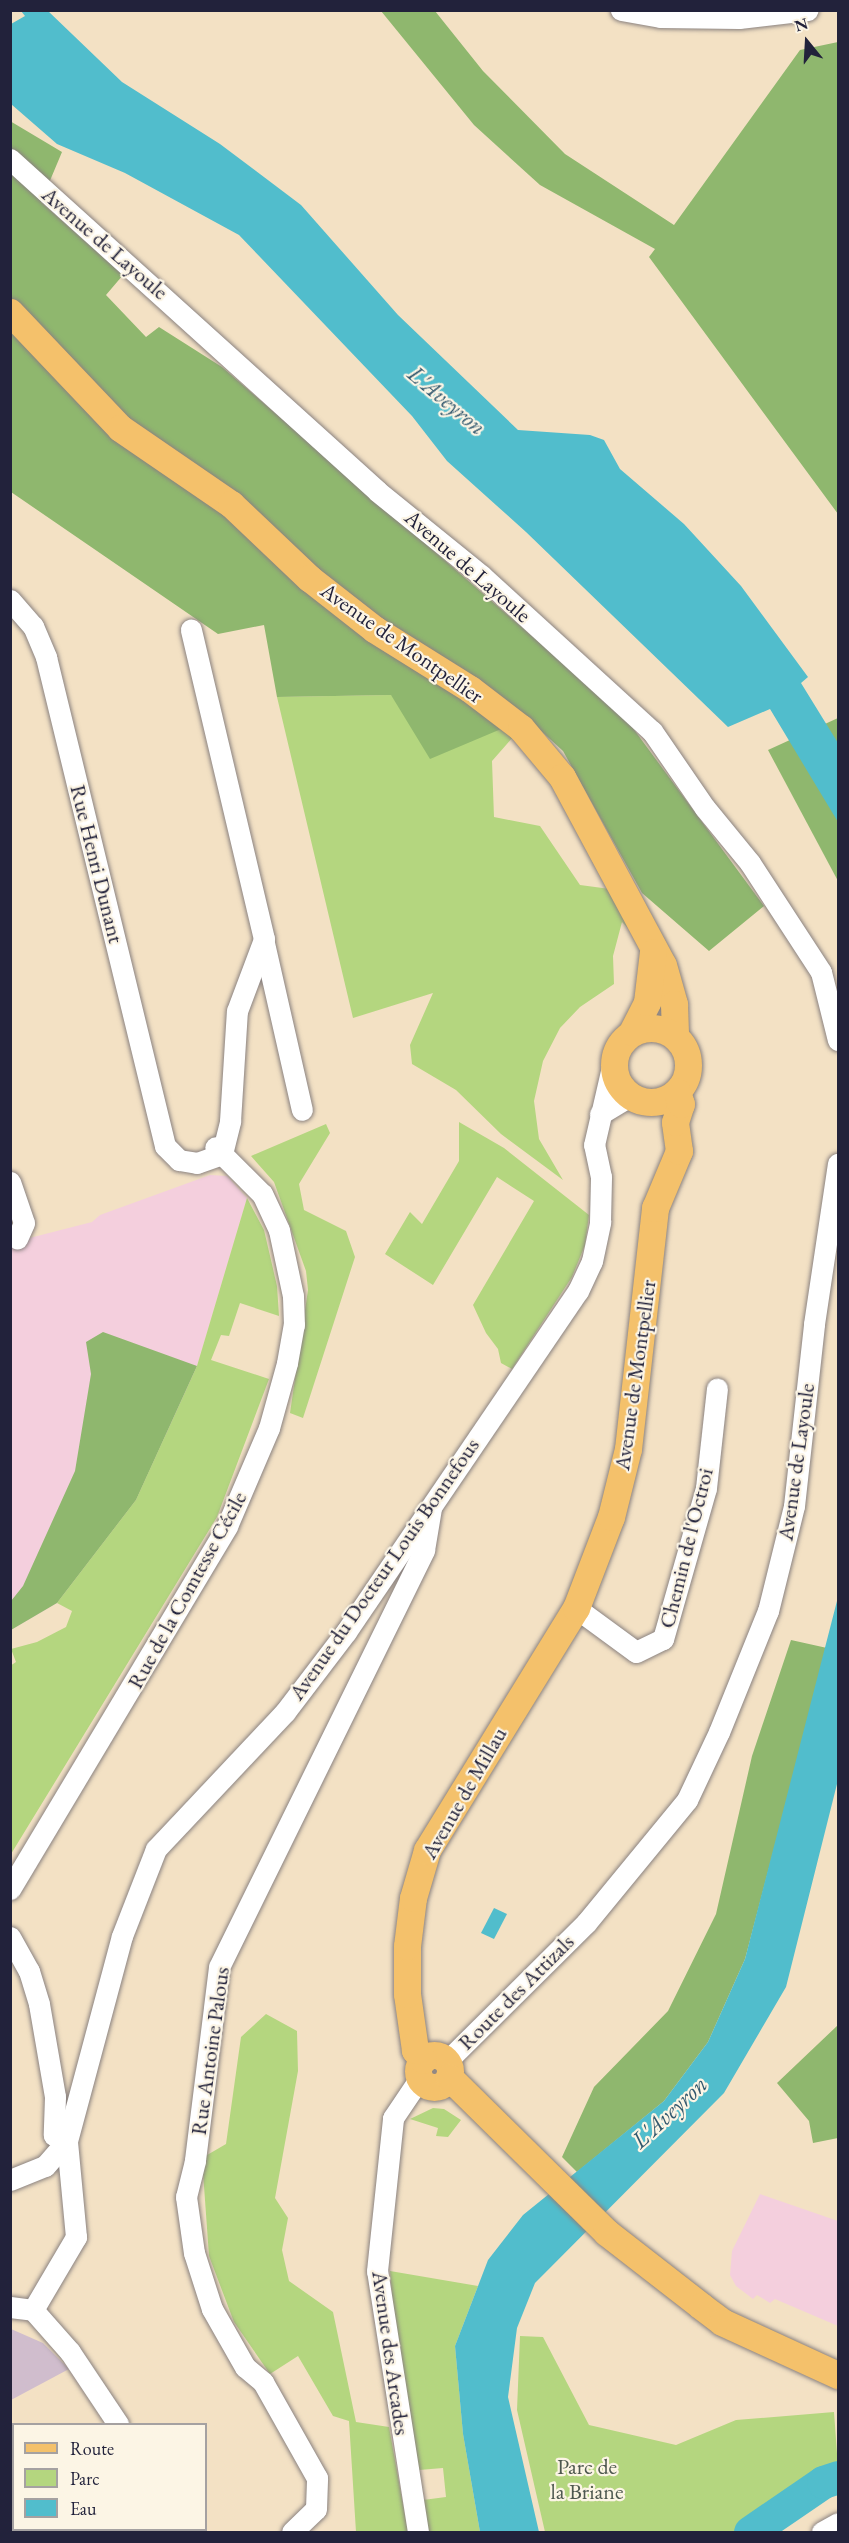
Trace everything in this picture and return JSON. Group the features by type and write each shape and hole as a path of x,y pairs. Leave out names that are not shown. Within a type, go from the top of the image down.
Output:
{"main road":[{"name":"Avenue de Montpellier","path":"10,312 120,428 231,504 309,578 374,629 470,689 521,728 568,787 621,882 653,951 663,965 674,1004 675,1036"},
{"path":"653,951 647,1002 632,1032 619,1046 613,1063 615,1076 636,1099 675,1122"},
{"path":"632,1032 654,1027 675,1036 683,1046 688,1064 685,1082 677,1092 656,1102 636,1099"},
{"name":"Avenue de Montpellier","path":"531,1684 576,1608 611,1517 628,1449 655,1208 678,1151 675,1122 681,1104 677,1092"},
{"name":"Avenue de Millau","path":"531,1684 427,1850 413,1898 407,1947 411,2016 434,2072 467,2098 603,2229 722,2322 838,2375"}],"street":[{"path":"621,10 660,17 739,18 808,10"},
{"name":"Avenue de Layoule","path":"10,159 377,490 482,576 652,731 705,808 750,863 821,972 838,1040"},
{"name":"Rue Henri Dunant","path":"10,600 33,626 46,657 107,902 154,1112 164,1137 184,1150 196,1152 221,1147"},
{"path":"191,630 264,939 271,987 302,1110"},
{"path":"221,1147 230,1121 237,1011 264,939"},
{"name":"Avenue du Docteur Louis Bonnefous","path":"10,2180 45,2166 67,2141 122,1935 156,1849 285,1712 346,1632 433,1498 578,1291 592,1261 602,1204 602,1178 594,1145 613,1063"},
{"path":"600,1114 636,1099"},
{"name":"Rue de la Comtesse Cécile","path":"10,1889 219,1541 269,1428 294,1325 288,1264 279,1230 262,1194 221,1147"},
{"name":"Avenue de Layoule","path":"586,1923 688,1798 768,1611 794,1506 814,1324 838,1164"},
{"path":"10,1182 24,1223 17,1239"},
{"name":"Chemin de l'Octroi","path":"576,1608 636,1652 663,1639 706,1488 717,1389"},
{"name":"Rue Antoine Palous","path":"292,2532 316,2509 317,2478 263,2382 245,2367 212,2309 194,2253 186,2197 195,2160 219,1967 424,1550 433,1498"},
{"name":"Route des Attizals","path":"434,2072 586,1923"},
{"path":"10,1937 29,1971 39,2004 55,2097 54,2135 67,2141 76,2237 62,2267 33,2310"},
{"name":"Avenue des Arcades","path":"418,2532 377,2271 393,2118 402,2103 434,2072"},
{"path":"10,2307 33,2310 70,2352 117,2423"},
{"path":"822,2532 838,2523"}],"shaded area":[{"path":"210,1175 227,1176 247,1198 197,1366 168,1431 57,1603 11,1630 10,1243 92,1222 100,1215"},
{"path":"760,2194 838,2221 838,2326 775,2299 770,2303 757,2295 753,2299 736,2286 730,2275 732,2251"},
{"path":"11,2329 43,2343 69,2369 11,2400"}],"green space":[{"path":"381,11 435,11 483,71 565,154 674,225 800,50 838,42 838,514 649,257 655,249 540,185 474,125"},
{"path":"10,121 62,152 41,202 123,275 106,295 146,337 159,327 222,367 624,716 764,906 709,951 642,893 563,751 527,718 430,759 391,695 277,697 264,625 218,634 11,492"},
{"path":"391,695 502,729 513,737 492,761 494,817 540,826 580,885 610,889 628,928 622,922 613,956 614,984 580,1007 560,1028 543,1061 534,1101 539,1139 563,1180 501,1134 456,1090 412,1064 410,1045 433,993 353,1018 277,697"},
{"path":"838,718 838,881 768,750"},
{"path":"459,1122 504,1148 589,1215 585,1245 572,1277 512,1369 501,1363 498,1349 486,1333 473,1305 534,1201 497,1177 433,1285 385,1254 410,1212 422,1224 459,1161"},
{"path":"326,1124 330,1133 299,1184 304,1210 346,1231 355,1257 303,1418 290,1413 308,1290 306,1271 274,1182 251,1156"},
{"path":"247,1198 264,1230 277,1286 279,1316 240,1303 229,1336 221,1335 211,1360 269,1379 217,1517 11,1854 10,1666 16,1662 11,1649 37,1642 66,1627 72,1611 57,1603 136,1500 197,1366"},
{"path":"103,1332 197,1366 136,1500 57,1603 11,1630 11,1601 23,1586 75,1471 91,1374 86,1342"},
{"path":"791,1640 827,1648 745,1959 708,2042 664,2101 577,2172 562,2157 594,2087 668,2011 716,1914 752,1756"},
{"path":"266,2014 297,2031 298,2071 275,2198 288,2218 282,2250 289,2281 333,2312 356,2422 389,2427 408,2532 356,2532 349,2421 333,2416 298,2356 270,2374 234,2322 209,2256 202,2158 226,2144 241,2037"},
{"path":"838,2025 838,2138 813,2143 809,2121 777,2083"},
{"path":"433,2108 444,2109 461,2120 448,2137 436,2136 438,2128 410,2119"},
{"path":"390,2271 478,2286 455,2346 463,2434 480,2532 428,2532 423,2500 446,2497 443,2468 419,2470 394,2320"},
{"name":"Parc de la Briane","path":"520,2336 543,2337 589,2425 676,2445 736,2420 834,2412 838,2467 742,2532 545,2532 517,2410"},
{"path":"10,2446 12,2531 66,2532 11,2532"}],"water":[{"name":"L'Aveyron","path":"21,11 48,11 122,82 220,144 301,205 398,315 518,430 590,435 604,440 620,469 684,524 741,586 808,677 801,683 838,743 838,822 770,709 728,727 526,532 447,461 412,416 239,235 125,173 57,144 11,104 11,24 25,16"},
{"name":"L'Aveyron","path":"838,1597 838,1780 786,1987 724,2093 535,2283 517,2328 508,2397 539,2532 480,2532 463,2434 455,2346 488,2260 523,2215 664,2101 708,2042 745,1959"},
{"path":"494,1908 507,1914 494,1939 481,1933"}],"waterway":[{"path":"750,2532 823,2482 838,2477"}]}
